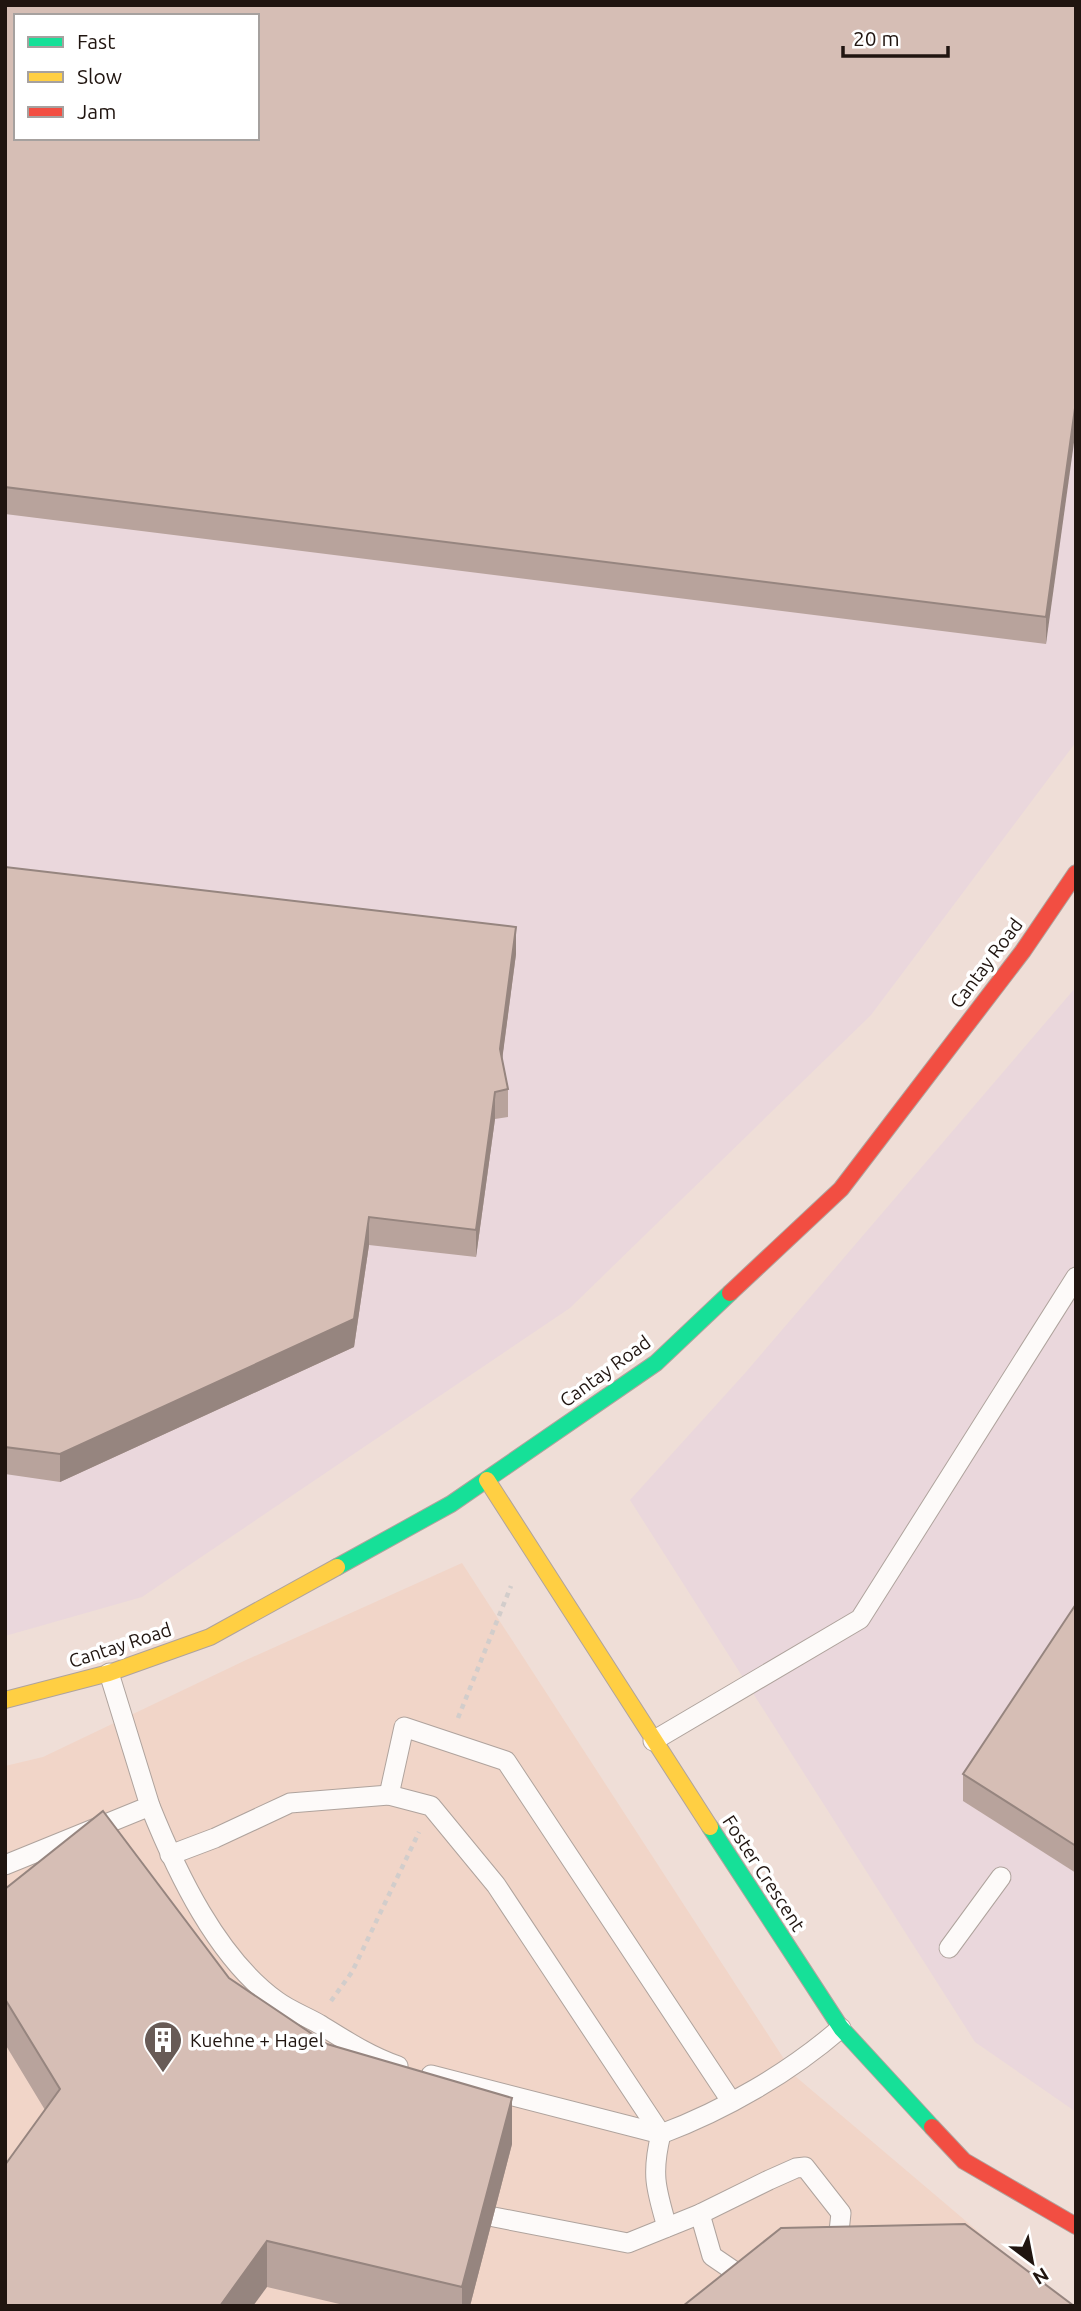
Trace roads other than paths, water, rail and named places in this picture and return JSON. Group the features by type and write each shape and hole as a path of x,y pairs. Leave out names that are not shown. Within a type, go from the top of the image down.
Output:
{"street":[{"name":"Cantay Road","path":"5,1700 109,1673 210,1637 451,1504 656,1363 841,1189 1023,951 1076,873"},
{"name":"Foster Crescent","path":"486,1479 841,2028 964,2161 1076,2226"}],"lane":[{"path":"653,1741 860,1619 1076,1276"},
{"path":"109,1673 150,1806 188,1892 211,1927 256,1983 277,2002 316,2022 360,2050 406,2069 661,2134 697,2121 732,2101 810,2054 841,2028"},
{"path":"388,1794 404,1727 506,1761 732,2101"},
{"path":"170,1855 215,1838 290,1803 388,1794 431,1806 496,1885 661,2134 654,2158 654,2182 667,2227"},
{"path":"5,1865 150,1806"},
{"path":"949,1948 1001,1877"},
{"path":"494,2217 628,2243 701,2214 796,2168 805,2167 841,2213 835,2262"},
{"path":"701,2214 712,2256 753,2285"}],"place":[{"name":"Kuehne + Hagel","path":"163,2074"}]}
